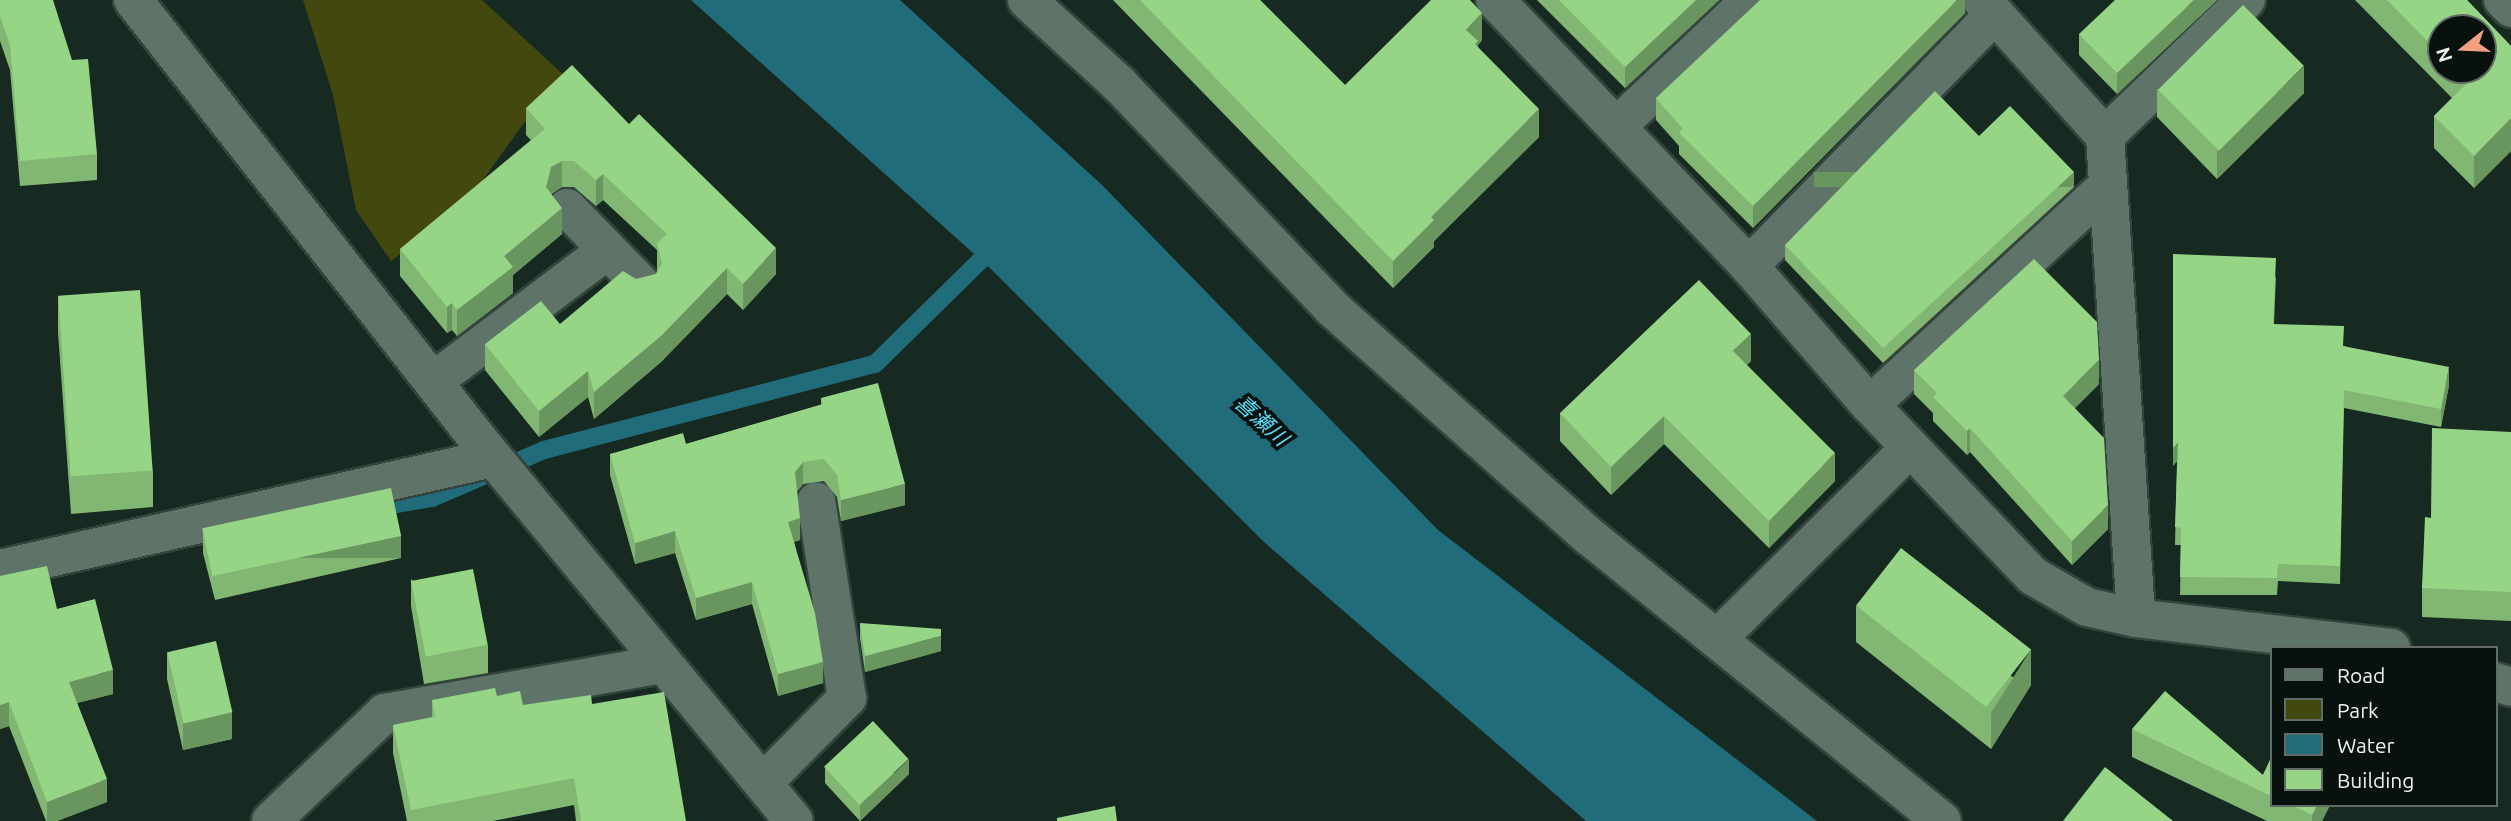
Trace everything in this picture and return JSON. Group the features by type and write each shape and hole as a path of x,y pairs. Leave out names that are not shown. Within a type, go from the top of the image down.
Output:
{"street":[{"path":"133,0 435,380 494,460 794,821"},
{"path":"1027,0 1119,84 1332,308 1590,537 1942,821"},
{"path":"1496,0 1749,266 1870,405 2033,576 2087,607 2136,618 2373,646"},
{"path":"1616,127 1751,0"},
{"path":"2105,136 2246,0"},
{"path":"2503,0 2511,8"},
{"path":"1749,266 1988,7 2105,136 2136,618"},
{"path":"1870,405 2107,186"},
{"path":"567,208 641,284"},
{"path":"435,380 606,251"},
{"path":"1717,639 1910,448"},
{"path":"0,569 494,460"},
{"path":"763,783 847,698 816,501"},
{"path":"271,821 385,713 662,664"}],"green space":[{"path":"303,0 482,0 566,77 521,127 468,201 391,261 356,210 333,95"}],"water":[{"name":"喜瀬川","path":"691,0 900,0 1102,185 1438,530 1817,821 1586,821 1264,542 992,270"}],"building":[{"path":"0,0 53,0 72,60 88,59 97,154 20,161 10,45 0,16"},
{"path":"1140,0 1260,0 1345,85 1431,0 1470,0 1482,13 1466,30 1478,41 1475,44 1539,109 1431,217 1434,220 1393,261"},
{"path":"1559,0 1696,0 1625,67"},
{"path":"1760,0 1957,0 1753,206 1679,133 1683,129 1656,98"},
{"path":"2115,0 2194,0 2117,73 2079,34"},
{"path":"2387,0 2467,0 2480,14 2427,14 2427,41"},
{"path":"2243,5 2304,66 2219,151 2158,90"},
{"path":"2497,31 2511,46 2511,118 2474,156 2434,116 2466,84 2497,84"},
{"path":"572,65 629,124 639,114 776,248 743,284 727,268 661,336 594,392 588,371 539,411 485,344 541,301 560,324 623,271 636,279 656,274 662,263 657,243 667,234 603,174 596,180 574,161 562,161 551,167 546,187 562,208 504,256 513,267 457,310 452,303 447,307 400,249 545,129 526,108"},
{"path":"1935,91 1979,136 2010,106 2074,172 1883,348 1785,245"},
{"path":"2173,254 2276,258 2273,324 2344,326 2343,346 2449,367 2441,409 2344,390 2340,566 2278,564 2277,578 2180,577 2181,528 2175,527 2178,443 2173,448"},
{"path":"2034,259 2097,322 2099,360 2063,396 2104,438 2108,505 2072,541 1970,428 1967,431 1933,397 1937,393 1914,370"},
{"path":"1699,280 1751,334 1733,351 1835,453 1769,521 1664,416 1611,467 1560,413"},
{"path":"140,290 153,471 71,476 58,296"},
{"path":"878,383 905,484 841,500 837,475 824,459 803,462 795,472 800,518 788,522 815,613 823,662 778,674 752,582 696,598 675,531 635,543 610,454 683,433 686,444 823,404 821,398"},
{"path":"2432,428 2511,432 2511,592 2422,588 2425,517 2431,518"},
{"path":"391,488 401,536 212,576 202,528"},
{"path":"1901,548 2031,650 1986,707 1856,606"},
{"path":"47,566 57,609 95,599 113,670 69,682 107,779 47,802 9,702 0,705 0,576"},
{"path":"473,569 488,645 426,657 411,581"},
{"path":"860,623 941,629 941,636 865,656"},
{"path":"216,641 232,712 184,723 167,652"},
{"path":"495,688 497,696 520,691 523,705 591,695 592,704 664,692 686,821 581,821 574,778 411,810 393,725 435,717 432,700"},
{"path":"2165,691 2263,775 2270,760 2270,796 2132,729"},
{"path":"873,721 908,759 859,805 824,767"},
{"path":"2105,767 2173,821 2063,821"},
{"path":"1115,806 1117,821 1057,821 1057,818"},
{"path":"2296,807 2316,807 2312,815"}],"waterway":[{"path":"373,508 432,498 544,450 875,364 996,245"}]}
